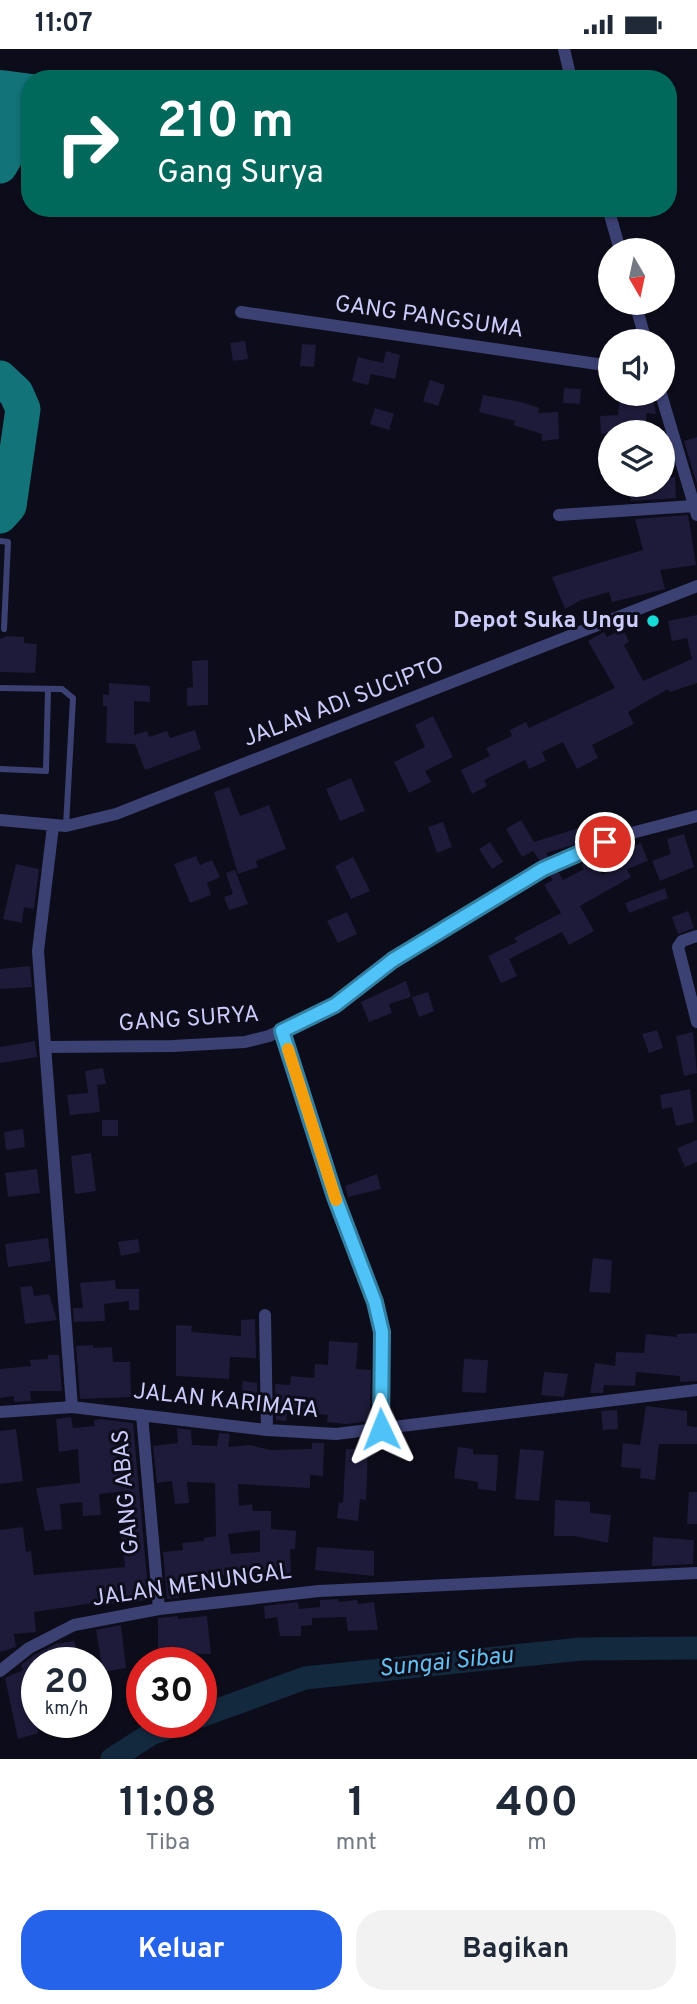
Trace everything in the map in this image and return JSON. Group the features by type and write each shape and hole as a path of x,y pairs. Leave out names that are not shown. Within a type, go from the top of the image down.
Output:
{"street":[{"path":"564,49 569,70"},
{"path":"611,217 617,238"},
{"name":"GANG PANGSUMA","path":"241,312 598,364"},
{"path":"559,515 695,510 665,406"},
{"name":"JALAN ADI SUCIPTO","path":"0,821 60,826 93,821 129,809 697,586"},
{"name":"GANG SURYA","path":"46,1047 233,1043 270,1036 335,1005 393,960 543,869 624,835 697,816"},
{"path":"60,826 38,951 72,1407"},
{"path":"697,936 682,941 678,947 697,1022"},
{"path":"282,1031 335,1197 375,1302 382,1332 381,1429"},
{"path":"265,1315 267,1430"},
{"name":"JALAN KARIMATA","path":"0,1412 72,1407 267,1430 336,1434 697,1390"},
{"name":"GANG ABAS","path":"142,1415 159,1609"},
{"name":"JALAN MENUNGAL","path":"1,1664 75,1625 159,1609 319,1591 697,1573"}],"lane":[{"path":"0,541 8,542 2,607 4,629"},
{"path":"0,688 68,692 75,705 60,826"},
{"path":"0,769 46,771 48,689"}],"building":[{"path":"245,341 248,359 233,361 230,343"},
{"path":"302,344 316,345 314,367 300,366"},
{"path":"386,351 400,355 395,379 371,374 368,385 352,381 358,357 383,363"},
{"path":"430,380 445,385 438,406 423,401"},
{"path":"564,388 581,389 580,404 563,403"},
{"path":"483,395 521,402 539,408 538,413 558,412 559,439 542,441 542,434 513,425 515,421 479,412"},
{"path":"619,406 654,406 656,414 646,413 646,420 600,420 600,416 618,415"},
{"path":"375,408 394,414 389,430 370,424"},
{"path":"697,437 697,484 684,441"},
{"path":"675,477 676,498 631,501 630,497 675,497"},
{"path":"688,515 696,565 660,570 665,589 612,602 609,592 581,600 565,609 552,577 643,550 635,519"},
{"path":"697,615 697,683 670,692 668,689 628,712 634,724 592,745 598,758 577,769 563,742 542,752 546,761 529,769 525,760 484,780 487,786 472,794 461,770 490,756 486,748 512,736 510,730 526,722 529,728 615,688 588,641 604,632 607,637 623,629 629,642 624,645 643,681 692,659 687,638 672,641 668,621"},
{"path":"7,636 24,637 24,643 37,644 35,673 0,672 0,639"},
{"path":"208,660 208,705 187,706 187,688 193,687 192,661"},
{"path":"109,683 150,686 150,702 134,701 134,735 147,731 149,737 167,731 170,738 195,730 201,749 145,770 135,744 106,743 107,706 103,706 103,694 109,695"},
{"path":"433,716 453,757 425,771 431,782 409,793 394,762 425,747 415,725"},
{"path":"351,778 365,811 340,821 326,789"},
{"path":"229,787 240,816 269,805 286,849 256,861 258,867 238,874 214,792"},
{"path":"521,820 534,842 579,828 583,842 546,853 549,857 540,861 533,851 522,857 506,829"},
{"path":"443,822 452,847 437,853 428,827"},
{"path":"684,834 694,867 660,881 652,861 671,854 667,839"},
{"path":"490,842 503,862 492,869 479,849"},
{"path":"641,843 648,861 627,869 631,877 580,906 594,931 569,945 562,932 509,959 517,976 501,983 488,956 517,942 514,938 561,913 544,885 553,880 550,876 558,872 563,880 584,869 581,864 593,858 602,875 630,858 627,849"},
{"path":"196,856 200,865 212,860 220,877 207,883 211,895 190,903 174,864"},
{"path":"353,857 370,891 351,899 335,866"},
{"path":"16,864 39,869 34,909 24,907 22,923 3,919"},
{"path":"235,870 248,904 229,910 224,897 233,894 226,873"},
{"path":"665,888 668,898 629,913 625,903"},
{"path":"688,911 694,928 678,934 672,917"},
{"path":"347,912 357,934 338,943 327,921"},
{"path":"30,966 32,987 0,989 0,969"},
{"path":"406,981 411,997 389,1004 392,1013 369,1022 361,1002"},
{"path":"428,992 434,1011 419,1017 412,997"},
{"path":"657,1030 663,1048 649,1053 642,1034"},
{"path":"693,1032 697,1073 684,1076 676,1036"},
{"path":"35,1041 37,1057 0,1063 0,1047"},
{"path":"103,1068 106,1084 97,1085 100,1112 70,1115 67,1095 88,1093 85,1071"},
{"path":"690,1089 694,1122 676,1126 672,1107 662,1109 660,1095"},
{"path":"102,1120 118,1120 118,1136 102,1136"},
{"path":"23,1129 25,1147 6,1150 4,1132"},
{"path":"697,1140 697,1162 685,1167 677,1148"},
{"path":"91,1153 96,1191 75,1194 71,1156"},
{"path":"37,1169 40,1193 8,1197 5,1173"},
{"path":"377,1174 381,1189 348,1197 345,1186"},
{"path":"48,1238 51,1261 8,1267 5,1244"},
{"path":"138,1239 140,1252 121,1256 118,1242"},
{"path":"593,1258 612,1260 610,1293 589,1292"},
{"path":"115,1280 116,1289 139,1289 139,1310 129,1310 129,1301 104,1304 105,1321 74,1322 73,1308 83,1308 80,1283"},
{"path":"32,1286 34,1296 49,1294 57,1320 25,1324 20,1287"},
{"path":"255,1319 256,1358 230,1357 229,1379 176,1376 176,1325 192,1326 191,1332 241,1336 241,1320"},
{"path":"697,1333 697,1381 680,1382 680,1376 636,1372 635,1386 604,1385 603,1393 590,1393 595,1363 615,1366 616,1352 644,1353 646,1334 677,1337 677,1334"},
{"path":"329,1341 358,1343 356,1369 371,1370 372,1421 346,1424 327,1422 328,1415 287,1412 286,1421 276,1420 275,1384 290,1385 291,1376 314,1378 315,1364 328,1365"},
{"path":"93,1345 93,1348 112,1347 113,1362 130,1362 131,1397 80,1399 76,1346"},
{"path":"48,1355 59,1355 62,1391 30,1391 31,1401 14,1402 14,1396 0,1398 0,1369 31,1366 30,1360 48,1359"},
{"path":"464,1359 488,1360 486,1393 462,1392"},
{"path":"544,1372 568,1374 564,1397 541,1395"},
{"path":"243,1381 257,1383 258,1412 239,1409"},
{"path":"646,1406 687,1411 687,1426 697,1427 697,1444 659,1444 655,1480 640,1478 641,1469 621,1467 623,1443 640,1445"},
{"path":"617,1410 618,1429 603,1430 601,1411"},
{"path":"71,1417 73,1428 95,1426 94,1420 100,1419 133,1423 149,1600 94,1603 34,1612 36,1632 14,1634 16,1647 0,1652 0,1530 23,1527 26,1552 31,1551 34,1575 125,1567 121,1530 128,1529 124,1491 99,1494 101,1515 83,1516 82,1502 60,1504 62,1529 45,1531 36,1488 80,1483 78,1449 59,1452 56,1419"},
{"path":"177,1428 191,1430 192,1445 217,1446 219,1433 230,1434 228,1447 249,1445 271,1450 312,1449 312,1443 324,1443 323,1476 310,1475 310,1488 238,1484 239,1506 252,1504 253,1511 271,1511 271,1529 296,1531 295,1549 290,1549 291,1576 262,1577 262,1582 246,1582 245,1573 205,1577 206,1585 181,1587 182,1595 167,1599 163,1552 183,1550 182,1543 204,1541 204,1538 216,1536 215,1483 187,1482 189,1503 175,1504 172,1481 157,1483 153,1446 178,1443","holes":["260,1530 260,1552 231,1554 228,1534"]},
{"path":"16,1429 23,1481 0,1484 0,1431"},
{"path":"458,1447 473,1449 473,1454 498,1455 496,1491 478,1489 478,1482 454,1478"},
{"path":"346,1449 368,1449 366,1500 360,1499 358,1521 337,1518 339,1502 343,1503"},
{"path":"520,1449 544,1451 539,1501 515,1499"},
{"path":"689,1492 697,1492 697,1524 687,1524"},
{"path":"555,1500 590,1502 590,1513 611,1515 608,1543 575,1536 554,1536"},
{"path":"653,1537 694,1540 693,1564 652,1566"},
{"path":"317,1547 374,1551 374,1576 315,1570"},
{"path":"338,1599 339,1602 357,1600 358,1604 374,1602 378,1630 348,1631 346,1617 312,1618 312,1625 301,1626 301,1636 280,1636 277,1617 265,1619 264,1606 298,1602 299,1609 320,1607 320,1600"},
{"path":"207,1616 210,1647 158,1647 158,1618"},
{"path":"121,1625 126,1668 112,1670 112,1647 99,1647 96,1630"},
{"path":"74,1641 76,1647 50,1647"},
{"path":"21,1671 21,1738 18,1739 5,1678"}],"waterway":[{"name":"Sungai Sibau","path":"217,1710 305,1678 581,1649 697,1648"},
{"name":"Sungai Sibau","path":"112,1759 145,1738"}],"taxiway":[{"path":"0,166 17,137 21,135"},
{"path":"0,378 16,393 23,409 9,506 0,516"}],"runway":[{"path":"0,114 21,117"}],"slow traffic":[{"path":"288,1049 336,1200"}],"place":[{"name":"Depot Suka Ungu","path":"653,621"}],"route":[{"path":"381,1429 382,1332 375,1302 335,1197 282,1031 335,1005 393,960 543,869 605,842"}]}
